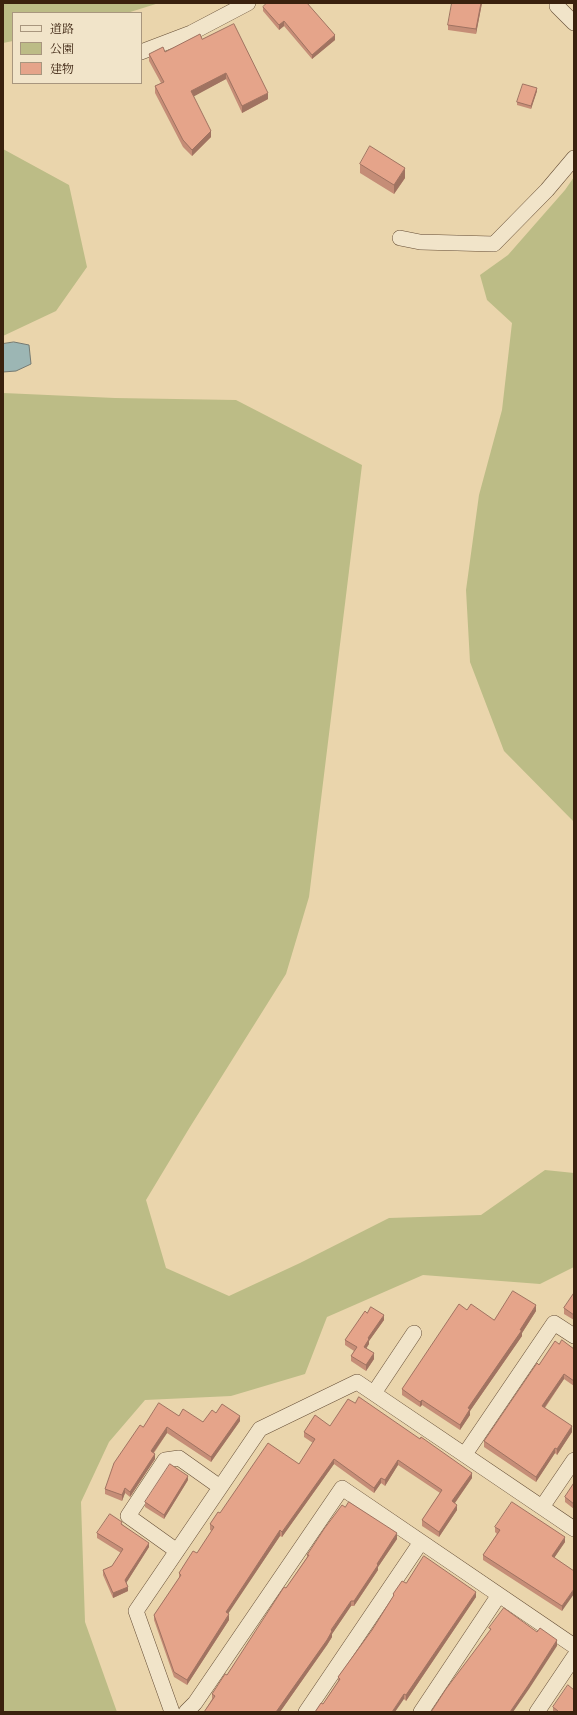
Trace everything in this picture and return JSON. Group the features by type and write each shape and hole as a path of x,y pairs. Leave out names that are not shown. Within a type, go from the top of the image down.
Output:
{"street":[{"path":"142,52 191,33 248,3"},
{"path":"556,3 557,6 574,23"},
{"path":"400,238 420,242 494,244 546,190 574,158"},
{"path":"465,1454 554,1323 574,1336"},
{"path":"374,1393 414,1333"},
{"path":"172,1712 136,1611 260,1429 357,1382 574,1529"},
{"path":"177,1551 128,1516 165,1460 179,1458 220,1487"},
{"path":"542,1507 574,1460"},
{"path":"186,1712 195,1703 342,1488 574,1646"},
{"path":"306,1712 421,1542"},
{"path":"421,1712 499,1595"},
{"path":"537,1712 574,1657"}],"green space":[{"path":"3,3 159,3 130,12 12,12 12,41 3,43"},
{"path":"3,149 69,185 87,267 56,311 3,336"},
{"path":"574,177 574,822 504,751 470,662 466,590 479,495 502,410 512,323 487,300 480,275 508,255 565,190"},
{"path":"3,393 115,398 236,400 362,465 309,897 286,974 146,1200 166,1268 229,1296 300,1263 389,1218 481,1215 545,1170 574,1173 574,1267 540,1284 423,1275 327,1317 305,1374 231,1396 145,1400 109,1442 81,1502 85,1622 117,1712 3,1712"}],"water":[{"path":"14,342 29,345 31,364 16,371 3,372 3,344"}],"building":[{"path":"267,3 307,3 335,35 312,55 284,21 279,25 263,7"},
{"path":"452,3 481,3 476,29 448,25"},
{"path":"234,24 268,93 242,106 226,73 191,91 211,131 192,150 183,140 155,86 164,82 149,54 163,47 165,52 200,34 202,39"},
{"path":"523,84 537,88 531,106 517,102"},
{"path":"370,146 405,168 394,185 360,164"},
{"path":"513,1291 536,1305 520,1330 522,1330 468,1408 470,1409 460,1425 422,1400 420,1402 402,1389 459,1304 467,1310 471,1304 494,1320"},
{"path":"574,1293 574,1315 564,1308"},
{"path":"371,1307 384,1315 368,1338 369,1339 364,1347 374,1353 366,1365 351,1356 357,1347 345,1340 365,1311 367,1313"},
{"path":"562,1340 574,1349 574,1381 564,1374 542,1406 572,1426 557,1449 555,1448 536,1477 484,1441 537,1363 539,1365 555,1341 559,1344"},
{"path":"359,1397 420,1439 421,1437 472,1473 452,1501 457,1505 439,1532 422,1520 442,1490 398,1460 385,1480 381,1478 374,1488 334,1459 282,1532 280,1530 226,1612 229,1614 187,1680 174,1672 154,1615 181,1575 179,1573 193,1551 197,1553 214,1527 210,1524 218,1512 220,1513 268,1443 299,1464 315,1439 304,1432 315,1415 330,1426 348,1399 355,1403"},
{"path":"159,1403 179,1416 183,1409 203,1422 212,1410 216,1413 222,1404 240,1416 211,1457 167,1427 151,1451 155,1454 130,1492 125,1488 122,1495 105,1489 114,1463 140,1425 143,1427"},
{"path":"170,1464 188,1476 164,1515 145,1502"},
{"path":"574,1483 574,1504 565,1497"},
{"path":"349,1502 397,1533 354,1601 351,1601 331,1630 332,1631 327,1640 276,1712 204,1712 215,1696 212,1694 225,1674 227,1675 284,1587 286,1588 309,1555 307,1555 324,1529 342,1505 345,1507"},
{"path":"512,1502 565,1537 552,1556 574,1571 574,1589 562,1606 483,1555 500,1530 495,1527"},
{"path":"110,1514 122,1522 121,1524 149,1543 125,1580 128,1587 113,1593 103,1570 112,1566 123,1549 97,1533"},
{"path":"424,1556 476,1592 406,1695 404,1694 392,1712 315,1712 321,1703 323,1704 340,1679 338,1677 372,1630 402,1581 406,1583"},
{"path":"504,1608 537,1632 540,1628 557,1640 510,1712 431,1712 446,1689 491,1629 489,1628"},
{"path":"568,1685 574,1690 574,1712 557,1712 558,1711 553,1707"}]}
